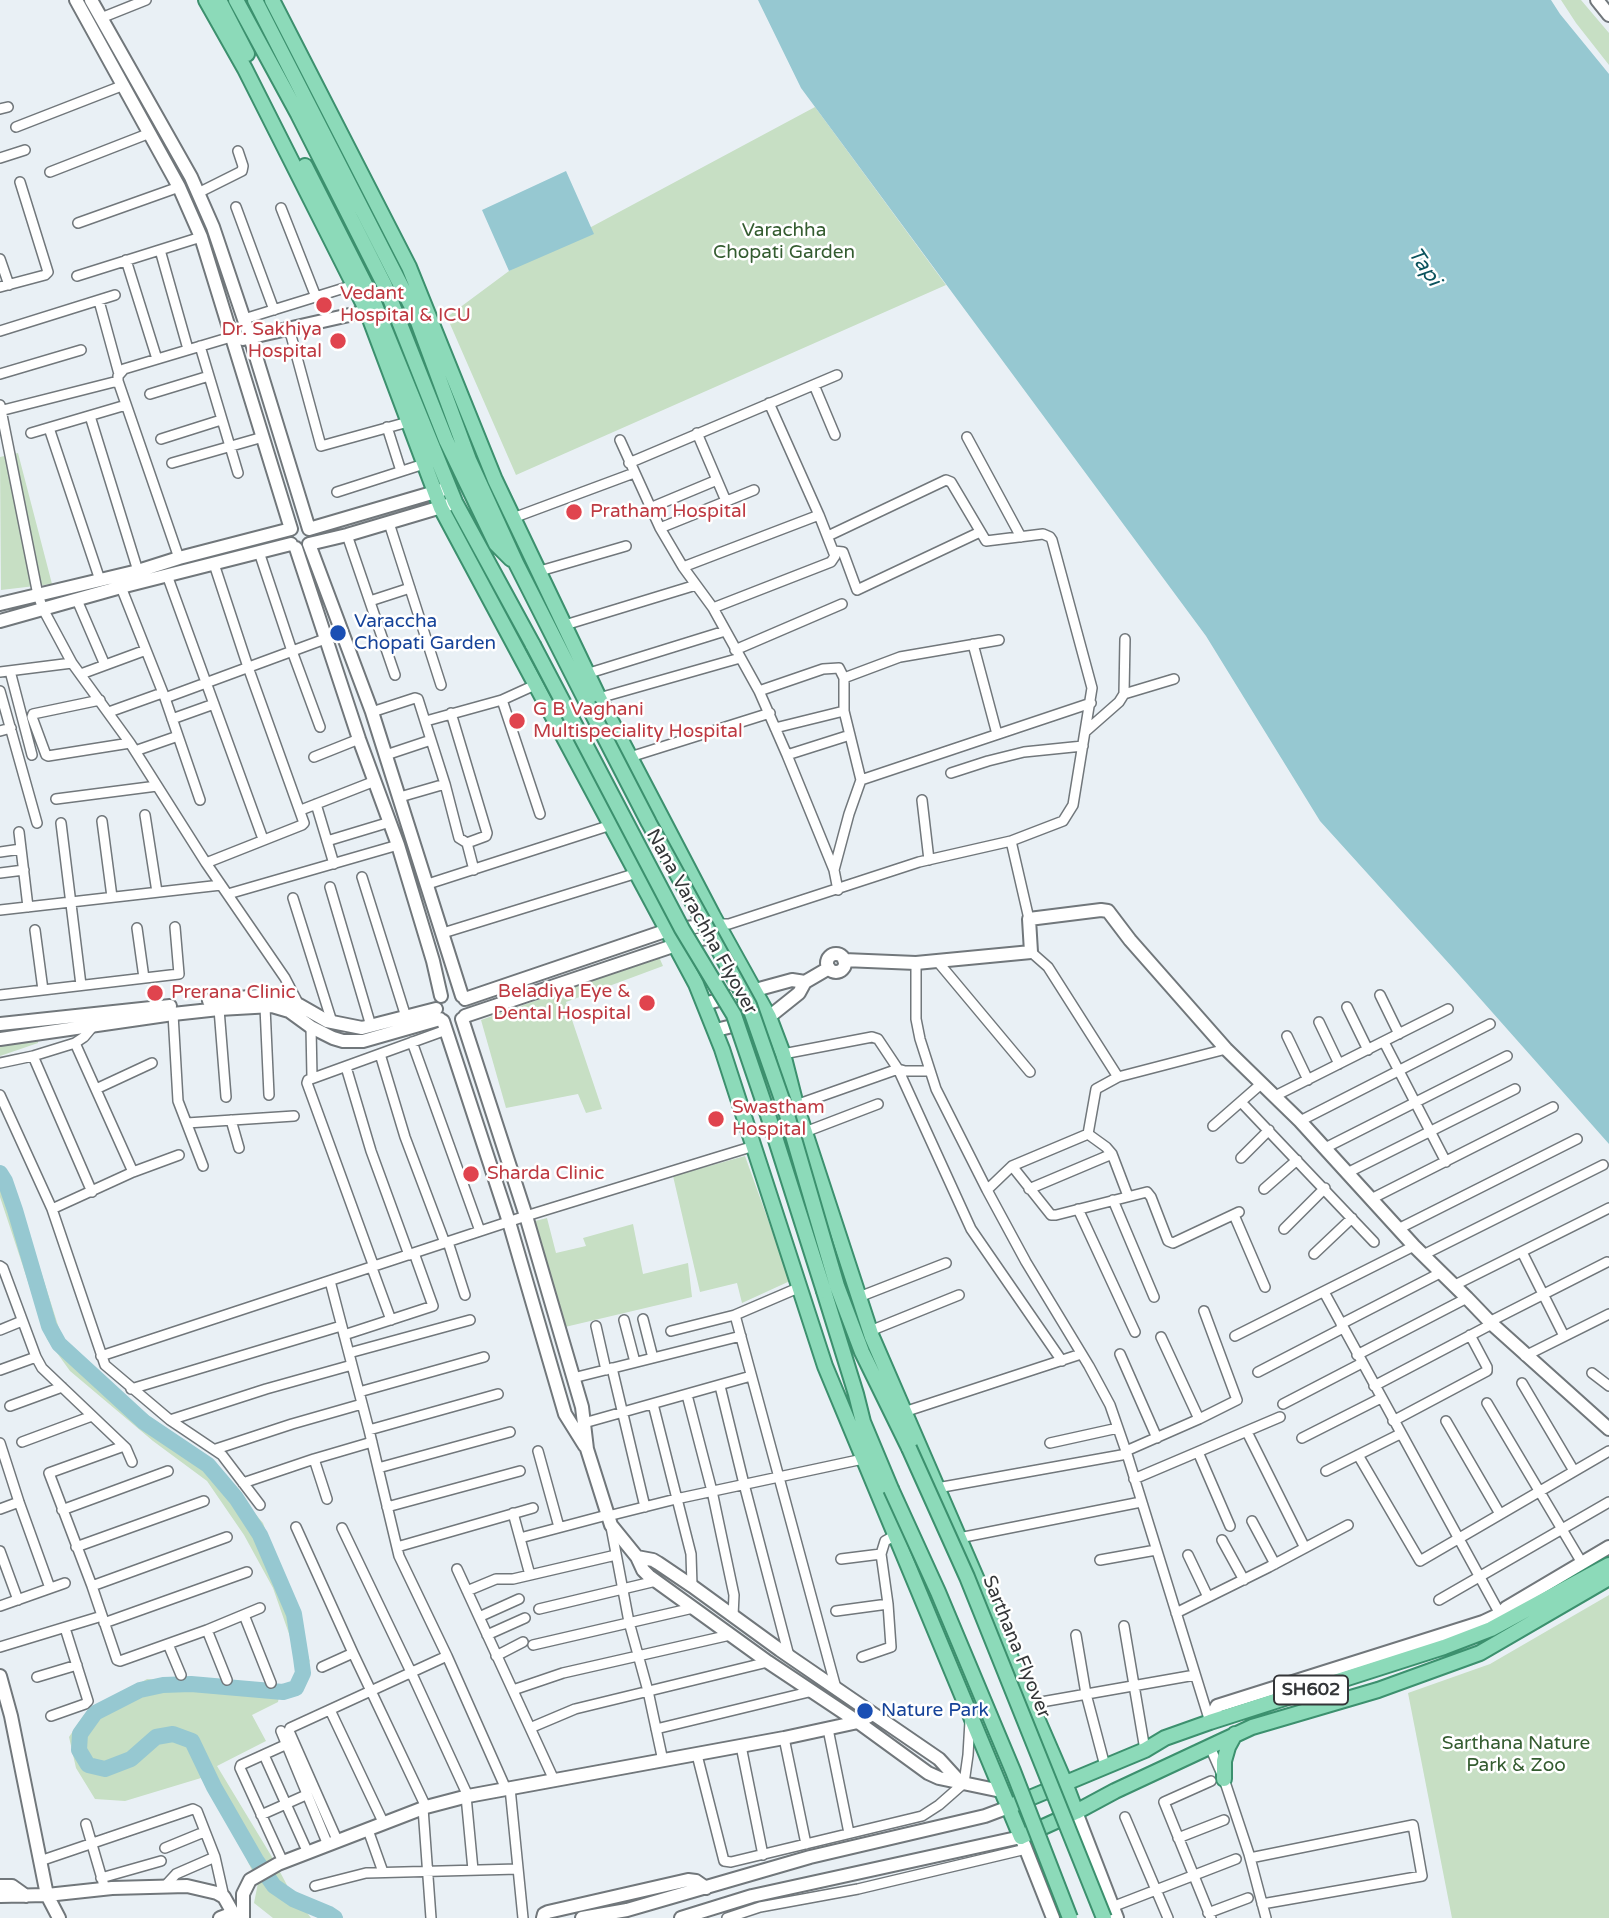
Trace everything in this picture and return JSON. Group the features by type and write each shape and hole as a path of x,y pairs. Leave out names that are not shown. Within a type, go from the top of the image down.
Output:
{"main road":[{"path":"206,0 245,69 367,311 441,508 676,945 716,1030 825,1366 1024,1843"},
{"name":"Nana Varachha Flyover","path":"219,0 372,298 452,495 676,917 734,1015 830,1289 884,1395"},
{"path":"228,0 376,287 454,478 485,538 484,558"},
{"path":"236,0 298,114 385,286 446,440 496,544 516,562"},
{"path":"255,0 414,310 469,460 516,562 581,676"},
{"path":"272,0 409,267 495,480 565,625 581,676"},
{"path":"497,614 511,605"},
{"name":"Nana Varachha Flyover","path":"581,676 649,822 749,1004 785,1108 830,1289 831,1314 863,1422"},
{"path":"593,701 630,757 769,1017 870,1331 1076,1812"},
{"path":"825,1366 831,1314"},
{"path":"863,1352 886,1371"},
{"path":"884,1395 886,1371"},
{"name":"Sarthana Flyover","path":"884,1395 967,1577 1111,1914"},
{"path":"840,1404 863,1422 944,1604 1070,1918"},
{"name":"SH602","path":"1009,1807 1145,1750 1165,1738 1444,1647 1609,1565"},
{"name":"SH602","path":"1024,1843 1115,1791 1235,1734 1378,1690 1480,1653 1609,1578"},
{"path":"1217,1780 1235,1734"}],"street":[{"path":"76,0 179,187 201,237 291,529 289,535 398,845 441,996"},
{"path":"91,0 167,133 213,228 312,537 309,544 372,712 400,797 467,1007 463,1017 526,1216 582,1407 587,1449 609,1519 629,1622 663,1761"},
{"path":"101,18 146,0"},
{"path":"1597,0 1609,15"},
{"path":"16,127 124,85"},
{"path":"50,172 150,133"},
{"path":"0,158 24,150"},
{"path":"198,193 242,171 238,151"},
{"path":"0,259 5,286 48,272 20,183"},
{"path":"78,223 179,187"},
{"path":"236,207 274,310"},
{"path":"281,208 316,297"},
{"path":"77,276 201,237"},
{"path":"160,250 187,349"},
{"path":"126,260 157,359"},
{"path":"244,319 354,285"},
{"path":"0,331 115,295"},
{"path":"99,301 126,405 179,558"},
{"path":"299,1005 285,978 206,863 109,712 72,663 43,610 1,409 119,377 124,369 187,349 367,311"},
{"path":"289,328 321,446 408,422"},
{"path":"200,346 238,473"},
{"path":"0,374 81,350"},
{"path":"629,463 837,375"},
{"path":"150,394 209,376"},
{"path":"814,384 835,435"},
{"path":"712,608 831,562 835,556 769,403"},
{"path":"31,433 126,405"},
{"path":"90,416 138,570"},
{"path":"161,439 221,420"},
{"path":"387,427 401,471"},
{"path":"50,428 100,580"},
{"path":"697,433 726,501"},
{"path":"172,463 263,437"},
{"path":"967,437 1021,537"},
{"path":"620,440 660,528 712,608 770,713 834,870 838,890"},
{"path":"337,492 424,464"},
{"path":"513,518 634,473"},
{"path":"650,508 717,480"},
{"path":"0,1024 259,996 275,996 332,1022 362,1028 406,1017 453,1023 463,1017 676,945 782,905 929,860 1011,841 1063,821 1073,805 1091,703 1091,682 1052,540 1047,535 988,542 951,482 946,480 828,536"},
{"path":"660,528 754,490"},
{"path":"0,604 138,570 299,525 309,529 435,493 452,495"},
{"path":"0,621 259,552 293,546 303,548 309,544 441,508 452,495"},
{"path":"683,567 819,514"},
{"path":"389,523 441,685"},
{"path":"834,551 843,552 857,590 980,532"},
{"path":"347,535 395,675"},
{"path":"540,570 626,546"},
{"path":"259,552 320,727"},
{"path":"206,863 304,823 214,564"},
{"path":"167,575 263,839"},
{"path":"565,625 696,586"},
{"path":"121,587 200,800"},
{"path":"370,601 410,588"},
{"path":"77,600 105,665"},
{"path":"593,701 738,654 842,604"},
{"path":"581,676 725,631"},
{"path":"109,712 206,683 325,639"},
{"path":"1086,731 1119,702 1124,694 1125,639"},
{"path":"844,678 900,657 999,640"},
{"path":"973,644 997,734"},
{"path":"80,674 146,650"},
{"path":"32,755 5,672 72,663"},
{"path":"759,691 823,669 839,668 844,678 844,711 861,780 834,870"},
{"path":"1124,694 1174,679"},
{"path":"426,721 502,700 535,685"},
{"path":"0,691 37,823"},
{"path":"372,712 418,699 445,783 458,838 467,843 474,870"},
{"path":"100,700 33,714 46,755 132,747 178,736"},
{"path":"502,700 540,814"},
{"path":"861,780 1091,703"},
{"path":"172,719 214,704"},
{"path":"775,728 844,711"},
{"path":"451,713 487,833 486,836 467,843"},
{"path":"630,757 770,713"},
{"path":"0,731 11,728"},
{"path":"788,755 850,735"},
{"path":"314,757 359,739"},
{"path":"386,755 431,740"},
{"path":"951,773 1024,752 1083,746"},
{"path":"301,810 376,781"},
{"path":"400,797 445,783"},
{"path":"56,799 157,786"},
{"path":"922,800 929,860"},
{"path":"316,804 334,864"},
{"path":"145,814 157,892"},
{"path":"102,821 112,897"},
{"path":"61,822 81,985"},
{"path":"327,841 390,822"},
{"path":"428,884 611,825"},
{"path":"19,832 28,907"},
{"path":"1011,841 1029,919 1031,952 1048,967 1118,1077"},
{"path":"228,894 398,845"},
{"path":"0,852 21,849"},
{"path":"0,873 24,870"},
{"path":"443,933 637,873"},
{"path":"362,877 406,1017"},
{"path":"0,910 221,885"},
{"path":"330,887 371,1026"},
{"path":"293,898 332,1022"},
{"path":"1029,919 1108,911 1130,940 1226,1049 1300,1121 1398,1229 1525,1356 1609,1429"},
{"path":"0,995 180,973 175,927"},
{"path":"587,1449 565,1414 509,1222 437,1002 441,996 451,992 463,998 668,930 723,927"},
{"path":"137,928 144,978"},
{"path":"35,930 43,990"},
{"path":"716,1030 769,1017 799,993 805,982 828,968 829,959 834,955 839,954 844,960 916,964 1031,952"},
{"path":"938,962 1030,1072"},
{"path":"916,964 916,1019 936,1089 1026,1262 1110,1405 1195,1675 1213,1721"},
{"path":"704,1004 792,980 805,982"},
{"path":"1380,995 1399,1034"},
{"path":"0,1039 173,1014 265,1007 281,1007 333,1038 354,1041 363,1041 441,1020"},
{"path":"265,1007 269,1095"},
{"path":"1347,1007 1368,1050"},
{"path":"219,1009 226,1097"},
{"path":"1275,1096 1448,1009"},
{"path":"173,1014 178,1101 203,1166"},
{"path":"391,1320 307,1083 312,1077 412,1042 441,1020"},
{"path":"1319,1022 1339,1064"},
{"path":"0,1063 75,1043 95,1024"},
{"path":"1300,1121 1490,1024"},
{"path":"311,1027 312,1077"},
{"path":"1287,1036 1308,1080"},
{"path":"783,1054 875,1037 878,1039 898,1069 971,1229 1062,1361"},
{"path":"412,1042 480,1231"},
{"path":"1384,1042 1446,1162"},
{"path":"75,1043 133,1172"},
{"path":"1088,1134 1095,1090 1118,1077 1226,1049"},
{"path":"380,1054 405,1138 447,1242 465,1295"},
{"path":"33,1056 92,1192"},
{"path":"1325,1148 1507,1056"},
{"path":"96,1089 152,1062"},
{"path":"131,1389 342,1330 391,1320 433,1306 371,1152 346,1066"},
{"path":"796,1105 898,1069 929,1071"},
{"path":"1213,1126 1261,1084"},
{"path":"1347,1173 1515,1090"},
{"path":"0,1095 52,1209 105,1365 170,1420 216,1449 260,1505"},
{"path":"1241,1102 1374,1242"},
{"path":"805,1132 878,1104"},
{"path":"1371,1199 1553,1107"},
{"path":"187,1123 294,1116"},
{"path":"231,1120 239,1149"},
{"path":"1241,1158 1269,1130"},
{"path":"1088,1134 1112,1154 1128,1196"},
{"path":"987,1190 1012,1166 1088,1134"},
{"path":"1398,1229 1577,1139"},
{"path":"102,1356 526,1216 754,1146"},
{"path":"1029,1189 1112,1154"},
{"path":"52,1209 133,1172 179,1155"},
{"path":"1264,1189 1297,1160"},
{"path":"1235,1336 1324,1292 1604,1165"},
{"path":"1012,1166 1051,1215 1142,1192 1149,1194 1168,1241 1173,1243 1236,1214 1265,1287"},
{"path":"1284,1229 1325,1188"},
{"path":"1113,1200 1154,1297"},
{"path":"1078,1209 1135,1332"},
{"path":"1455,1285 1608,1212"},
{"path":"1314,1254 1352,1218"},
{"path":"1522,1252 1563,1336"},
{"path":"1374,1386 1607,1262"},
{"path":"859,1297 946,1263"},
{"path":"0,1266 3,1268 4,1288 22,1321 42,1368 124,1446 132,1462"},
{"path":"1258,1372 1442,1272"},
{"path":"330,1281 402,1564 508,1789 523,1918"},
{"path":"671,1331 736,1315 798,1288"},
{"path":"1324,1292 1500,1614"},
{"path":"870,1331 959,1295"},
{"path":"1283,1404 1467,1298"},
{"path":"937,1488 1127,1453 1237,1400 1204,1311"},
{"path":"1525,1356 1609,1314"},
{"path":"736,1315 836,1689"},
{"path":"643,1318 653,1357"},
{"path":"349,1353 470,1320"},
{"path":"624,1320 635,1362"},
{"path":"0,1330 22,1321"},
{"path":"596,1326 623,1412 645,1507"},
{"path":"1393,1421 1487,1371 1470,1335"},
{"path":"573,1378 740,1336"},
{"path":"1161,1337 1199,1419"},
{"path":"904,1412 1081,1354"},
{"path":"1120,1354 1157,1438"},
{"path":"0,1370 36,1357"},
{"path":"359,1392 484,1357"},
{"path":"170,1420 352,1365"},
{"path":"1592,1373 1609,1386"},
{"path":"584,1423 751,1376"},
{"path":"1522,1383 1574,1471"},
{"path":"720,1386 785,1653"},
{"path":"10,1406 62,1387"},
{"path":"369,1430 498,1394"},
{"path":"687,1395 712,1491 734,1595 733,1616"},
{"path":"1302,1438 1381,1398"},
{"path":"1487,1403 1582,1563"},
{"path":"216,1449 362,1404"},
{"path":"653,1405 691,1554 692,1586"},
{"path":"22,1442 92,1416"},
{"path":"1135,1479 1280,1417"},
{"path":"1446,1421 1500,1514"},
{"path":"1050,1443 1118,1428"},
{"path":"378,1468 510,1432"},
{"path":"1247,1432 1305,1548"},
{"path":"1326,1471 1400,1434"},
{"path":"243,1483 372,1442"},
{"path":"0,1443 3,1467 19,1502 50,1588"},
{"path":"124,1446 50,1472 116,1659 118,1661 168,1644 260,1608"},
{"path":"538,1451 559,1527"},
{"path":"1358,1455 1421,1561 1609,1451"},
{"path":"1198,1452 1230,1526"},
{"path":"314,1459 327,1499"},
{"path":"520,1538 559,1527 609,1519 676,1499 863,1460"},
{"path":"62,1510 168,1471"},
{"path":"387,1507 520,1471"},
{"path":"76,1547 204,1501"},
{"path":"0,1509 19,1502"},
{"path":"959,1538 1141,1502"},
{"path":"1439,1600 1609,1502"},
{"path":"397,1547 533,1508"},
{"path":"513,1513 530,1575"},
{"path":"609,1519 643,1570 656,1581 928,1773 939,1778 1001,1791"},
{"path":"1252,1521 1275,1564"},
{"path":"1176,1613 1348,1525"},
{"path":"296,1527 425,1808 430,1918"},
{"path":"342,1528 467,1796 472,1870"},
{"path":"862,1657 890,1647 888,1604 881,1554 886,1541 894,1536"},
{"path":"92,1586 227,1537"},
{"path":"1222,1539 1244,1580"},
{"path":"1485,1626 1506,1608 1609,1547"},
{"path":"1100,1560 1156,1550"},
{"path":"0,1551 18,1600"},
{"path":"841,1559 881,1554"},
{"path":"467,1591 496,1579 513,1579 616,1555"},
{"path":"1188,1555 1208,1597"},
{"path":"637,1558 658,1563 692,1586 939,1759 962,1783"},
{"path":"457,1569 554,1780"},
{"path":"0,1647 103,1620 247,1572"},
{"path":"539,1609 656,1581"},
{"path":"0,1606 65,1583"},
{"path":"479,1617 520,1598"},
{"path":"836,1611 888,1604"},
{"path":"533,1645 693,1608"},
{"path":"244,1615 271,1683"},
{"path":"486,1635 525,1618"},
{"path":"1124,1626 1145,1750"},
{"path":"51,1716 88,1701 65,1628"},
{"path":"207,1629 227,1680"},
{"path":"513,1690 564,1673 730,1634"},
{"path":"1076,1634 1086,1694 1105,1766"},
{"path":"496,1656 523,1642"},
{"path":"168,1644 181,1675"},
{"path":"322,1667 353,1653"},
{"path":"530,1728 575,1709 770,1663 785,1653"},
{"path":"333,1844 289,1729 447,1656"},
{"path":"37,1677 77,1665"},
{"path":"1030,1704 1195,1675"},
{"path":"0,1676 6,1718 47,1895 58,1918 66,1918"},
{"path":"656,1728 813,1691"},
{"path":"330,1710 384,1824"},
{"path":"241,1917 243,1894 250,1880 281,1863 425,1808 467,1796 828,1729 858,1722 873,1714"},
{"path":"697,1755 724,1861 731,1862 922,1816 939,1805 962,1783 968,1755 970,1716"},
{"path":"828,1729 849,1833"},
{"path":"281,1731 306,1795 333,1844"},
{"path":"784,1738 806,1844"},
{"path":"281,1863 240,1768 241,1765 285,1745"},
{"path":"741,1746 763,1855"},
{"path":"1210,1747 1217,1780 1250,1858 1265,1918"},
{"path":"264,1755 308,1853"},
{"path":"1217,1780 1164,1802 1209,1915 1248,1898"},
{"path":"261,1815 306,1795"},
{"path":"582,1918 627,1910 810,1857 985,1816 1009,1807"},
{"path":"40,1861 193,1809 197,1811 215,1857 224,1897"},
{"path":"1076,1812 1111,1914 1156,1891 1236,1859"},
{"path":"1125,1817 1168,1918"},
{"path":"1178,1838 1224,1820"},
{"path":"86,1824 103,1883"},
{"path":"1250,1858 1413,1825 1422,1876 1262,1904"},
{"path":"368,1830 383,1872"},
{"path":"165,1848 204,1832"},
{"path":"681,1918 890,1867 1024,1843"},
{"path":"727,1918 758,1901 893,1881 1024,1843"},
{"path":"1024,1843 1053,1918"},
{"path":"165,1886 176,1874 215,1857"},
{"path":"0,1896 47,1895 103,1883 161,1861"},
{"path":"890,1867 893,1881"},
{"path":"314,1886 356,1874 518,1869"},
{"path":"543,1918 548,1912 688,1880 696,1881 706,1888"},
{"path":"103,1883 187,1886 210,1890 224,1897 241,1917"},
{"path":"0,1886 12,1886 26,1896"},
{"path":"758,1901 762,1918"},
{"path":"220,1918 241,1917"}],"green space":[{"path":"1561,0 1581,0 1609,33 1609,65 1576,23"},
{"name":"Varachha Chopati Garden","path":"815,107 946,285 516,475 447,317 509,271"},
{"path":"18,453 52,584 1,590 0,457"},
{"path":"659,957 663,966 566,1002 602,1109 586,1113 578,1094 506,1108 481,1020"},
{"path":"38,1037 38,1043 0,1056 0,1043"},
{"path":"745,1156 790,1281 742,1303 737,1283 700,1292 673,1176"},
{"path":"0,1168 22,1212 63,1341 126,1398 216,1468 263,1523 310,1662 295,1651 273,1588 244,1535 207,1481 153,1441 70,1371 47,1339 0,1197"},
{"path":"547,1218 556,1253 586,1246 583,1238 633,1224 643,1274 688,1263 692,1297 565,1327 535,1221"},
{"name":"Sarthana Nature Park & Zoo","path":"1609,1595 1609,1918 1452,1918 1408,1693 1490,1664"},
{"path":"147,1679 281,1686 278,1702 252,1715 266,1741 217,1766 288,1887 311,1918 273,1918 254,1903 258,1883 241,1847 201,1778 125,1801 95,1799 76,1768 69,1737 84,1715"}],"water":[{"name":"Tapi","path":"758,0 1551,0 1609,74 1609,1144 1320,821 1206,636 801,88"},
{"path":"566,171 594,234 509,271 482,210"}],"waterway":[{"path":"0,1173 15,1210 49,1326 59,1344 144,1422 208,1465 236,1498 260,1535 294,1614 301,1658 303,1673 296,1688 283,1692 191,1684 163,1685 140,1690 95,1713 80,1734 79,1750 88,1765 105,1769 131,1759 156,1737 173,1734 192,1741 214,1787 274,1886 293,1899 335,1918"}],"place":[{"name":"Vedant Hospital & ICU","path":"324,305"},
{"name":"Dr. Sakhiya Hospital","path":"338,341"},
{"name":"Pratham Hospital","path":"574,512"},
{"name":"Varaccha Chopati Garden","path":"338,633"},
{"name":"G B Vaghani Multispeciality Hospital","path":"517,721"},
{"name":"Prerana Clinic","path":"155,993"},
{"name":"Beladiya Eye & Dental Hospital","path":"647,1003"},
{"name":"Swastham Hospital","path":"716,1119"},
{"name":"Sharda Clinic","path":"471,1174"},
{"name":"Nature Park","path":"865,1711"}]}
